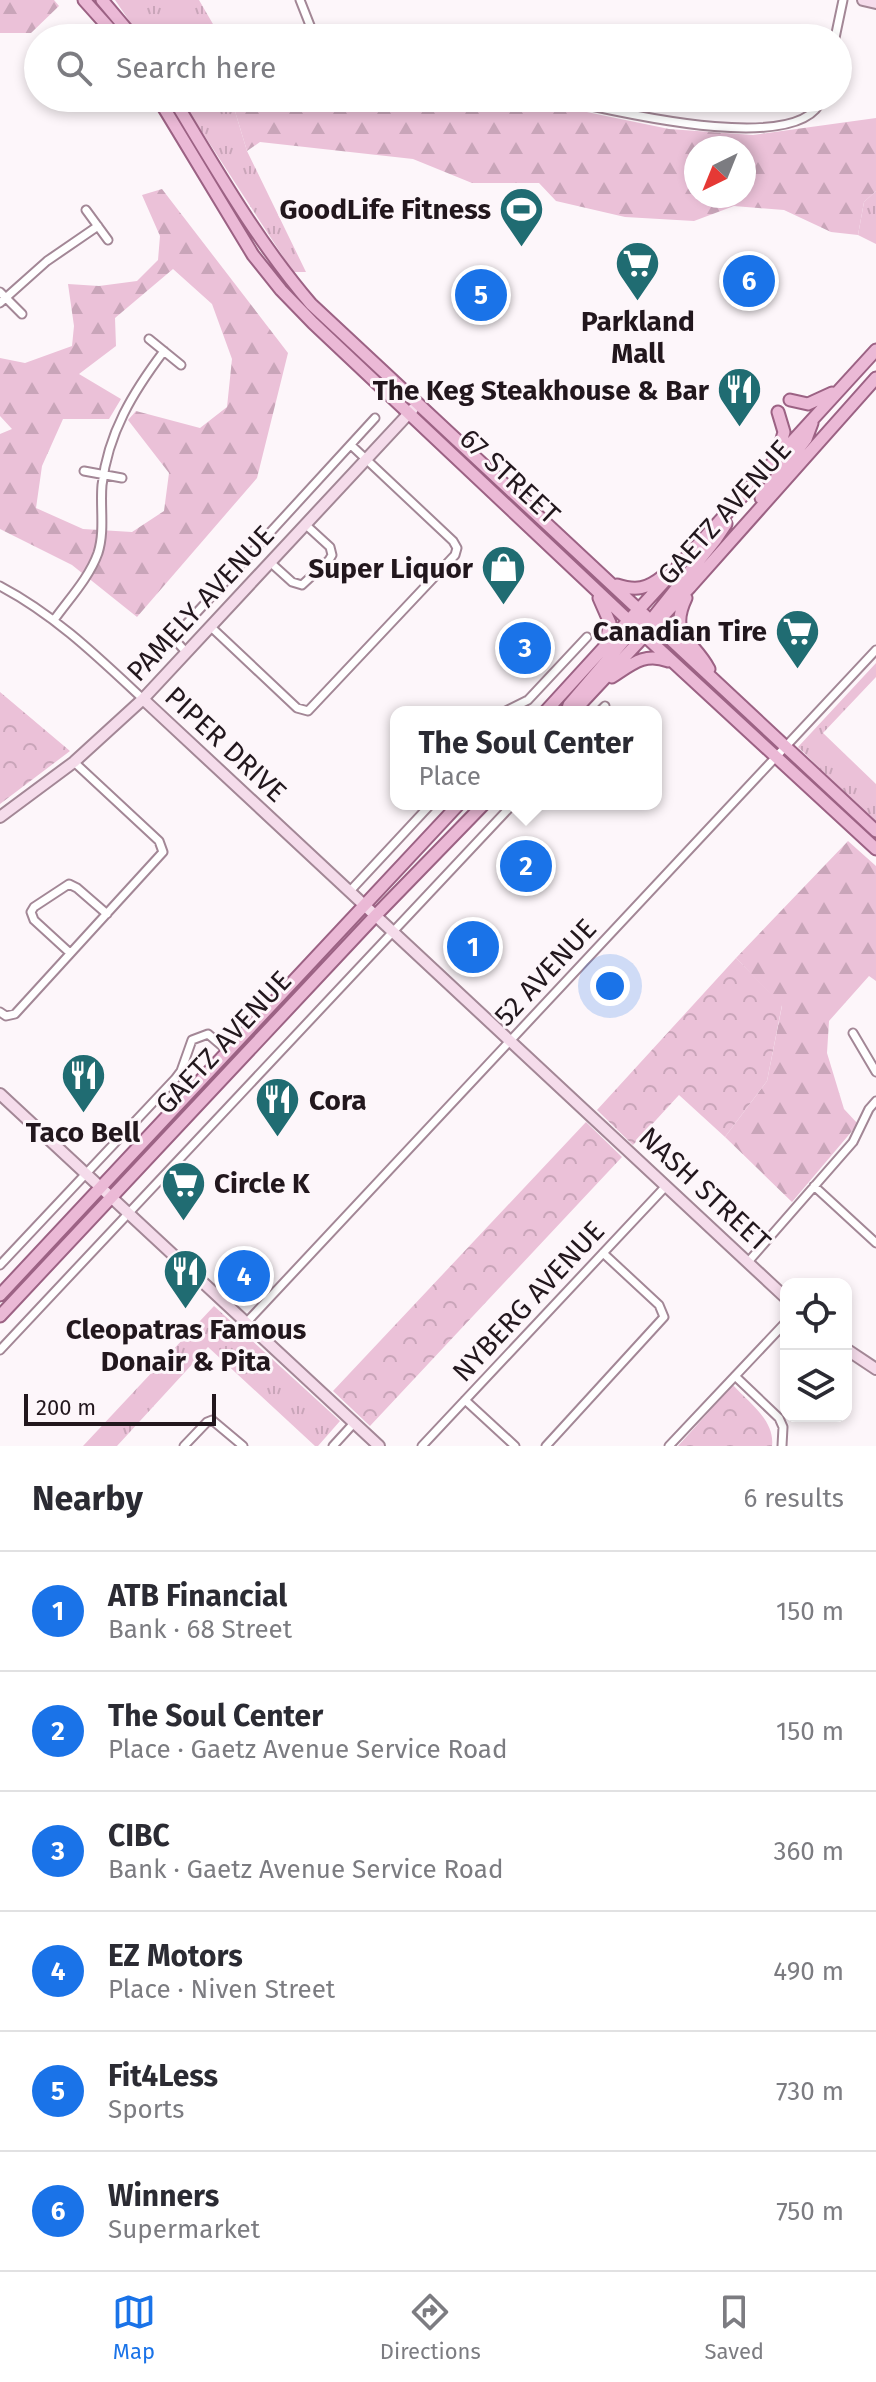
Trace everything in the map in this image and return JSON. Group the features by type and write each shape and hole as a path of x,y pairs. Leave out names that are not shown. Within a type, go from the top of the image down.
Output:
{"main road":[{"path":"84,0 105,24"},
{"path":"102,0 122,24"},
{"name":"67 STREET","path":"166,112 253,255 281,290 556,531 876,831"},
{"name":"67 STREET","path":"182,112 277,265 326,319 491,490 876,849"},
{"path":"751,520 754,507 806,439 812,421 876,350"},
{"name":"GAETZ AVENUE","path":"653,622 690,587 876,378"},
{"path":"790,400 801,404 811,403 843,386"},
{"path":"773,465 784,432 778,412"},
{"name":"GAETZ AVENUE","path":"640,609 812,421"},
{"path":"491,490 509,500 542,530 556,531"},
{"path":"550,706 604,647 653,622 716,539 739,503"},
{"path":"548,544 556,543 574,557 592,565"},
{"path":"612,583 642,589 689,556"},
{"path":"590,584 609,616 610,630 604,647"},
{"path":"690,587 680,612 679,624 684,637 702,655 713,677"},
{"path":"578,706 637,628 640,609"},
{"path":"569,706 637,628"},
{"path":"595,688 644,657 658,657 676,664"},
{"name":"GAETZ AVENUE","path":"0,1295 453,810"},
{"name":"GAETZ AVENUE","path":"0,1316 478,810"}],"street":[{"path":"300,0 309,24"},
{"path":"838,24 843,0"},
{"path":"863,0 876,3"},
{"path":"625,112 695,126 786,124 804,119 814,112"},
{"path":"86,210 108,240"},
{"path":"22,314 2,297 98,226"},
{"path":"149,339 181,365"},
{"path":"54,620 97,555 104,475 113,437 126,407 164,351"},
{"name":"PAMELY AVENUE","path":"0,817 74,762 143,699 413,408"},
{"path":"187,653 175,640 177,634 375,418"},
{"path":"211,627 297,708 308,711 455,555 455,543 352,446"},
{"path":"84,471 122,478"},
{"path":"271,563 292,582 302,585 329,560 332,555 330,547 306,525"},
{"name":"PIPER DRIVE","path":"0,586 54,620 143,699 510,1041"},
{"path":"516,706 528,700 587,637"},
{"name":"52 AVENUE","path":"246,1323 876,650"},
{"path":"0,1012 6,1016 15,1014 164,849 74,762"},
{"path":"350,891 425,810"},
{"path":"0,1350 507,810"},
{"path":"70,953 34,920 31,912 35,905 69,884 107,914"},
{"path":"853,1033 876,1072"},
{"path":"0,1265 175,1079 192,1040 208,1034 228,1051"},
{"name":"NASH STREET","path":"510,1041 780,1292"},
{"path":"0,1094 379,1446"},
{"path":"748,1262 853,1142 876,1101"},
{"name":"NYBERG AVENUE","path":"422,1446 666,1186"},
{"path":"814,1186 873,1240 876,1230"},
{"path":"546,1446 664,1317 659,1305 603,1253"},
{"path":"669,1446 780,1328"},
{"path":"848,1350 876,1369"},
{"path":"735,1376 779,1418 783,1427 782,1446"},
{"path":"465,1400 515,1446"},
{"path":"184,1446 204,1424 212,1420 243,1446"},
{"path":"333,1446 354,1423"}],"green space":[{"path":"0,0 54,0 59,6 40,24 24,24 24,33 0,33"},
{"path":"115,0 199,0 213,24 131,24"},
{"path":"189,112 235,112 247,151 306,272 293,272"},
{"path":"235,112 587,112 669,129 753,135 876,118 876,191 864,202 858,235 831,232 784,210 756,208 756,136 684,136 684,208 729,208 694,221 625,217 556,201 539,183 472,183 413,159 260,142 247,151"},
{"path":"162,189 288,353 257,478 137,617 72,565 0,529 0,434 12,429 0,416 0,358 25,363 72,346 74,326 68,284 99,286 137,281 158,260 160,236 142,195","holes":["173,269 212,304 232,359 227,407 200,428 136,411 128,420 169,473 164,511 132,532 83,529 36,508 42,466 63,419 109,419 121,399 79,374 116,346 115,318"]},
{"path":"876,191 876,244 858,235 864,202"},
{"path":"876,663 876,677 823,733 876,784 876,823 798,747"},
{"path":"0,692 70,751 0,804"},
{"path":"848,841 876,866 876,981 869,976 829,1021 827,1053 844,1109 858,1124 792,1202 725,1137 767,1081 782,1006 736,958"},
{"path":"736,958 782,1005 767,1081 725,1137 679,1095 633,1145 597,1110"},
{"path":"586,1122 622,1157 370,1426 333,1391"},
{"path":"214,1306 340,1421 318,1446 208,1347 117,1446 83,1446"},
{"path":"733,1385 765,1420 772,1446 678,1446"}],"place":[{"name":"GoodLife Fitness","path":"522,248"},
{"name":"Winners","path":"749,281"},
{"name":"Fit4Less","path":"481,295"},
{"name":"Parkland Mall","path":"638,303"},
{"name":"The Keg Steakhouse & Bar","path":"740,429"},
{"name":"Super Liquor","path":"504,607"},
{"name":"CIBC","path":"525,648"},
{"name":"Canadian Tire","path":"798,670"},
{"name":"The Soul Center","path":"526,866"},
{"name":"ATB Financial","path":"473,947"},
{"name":"Taco Bell","path":"83,1114"},
{"name":"Cora","path":"278,1139"},
{"name":"Circle K","path":"183,1222"},
{"name":"EZ Motors","path":"244,1276"},
{"name":"Cleopatras Famous Donair & Pita","path":"186,1311"}]}
